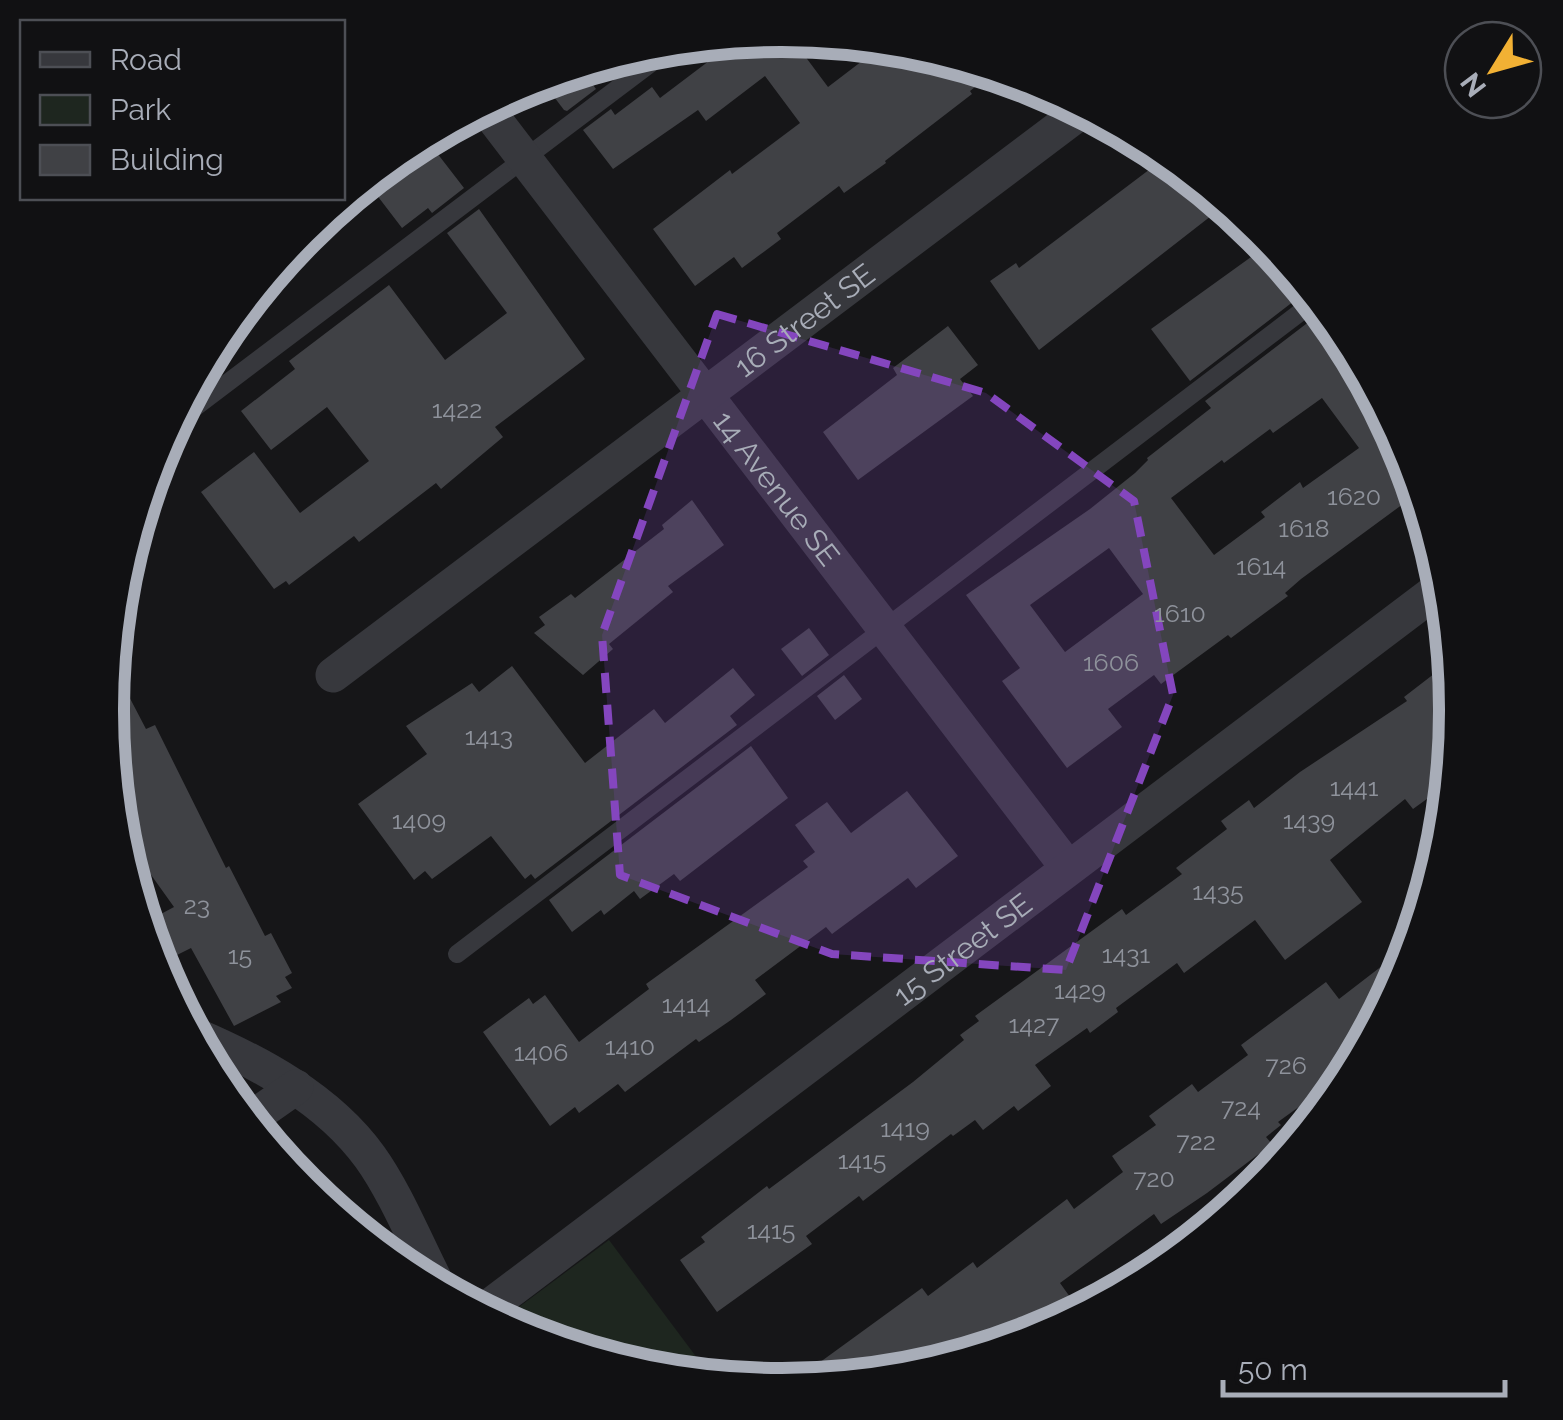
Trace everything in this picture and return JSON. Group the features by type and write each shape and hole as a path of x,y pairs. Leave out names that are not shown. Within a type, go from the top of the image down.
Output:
{"street":[{"name":"14 Avenue SE","path":"494,119 1068,868"},
{"name":"16 Street SE","path":"333,675 1071,120"},
{"name":"15 Street SE","path":"495,1302 1428,597"},
{"path":"217,1046 296,1088 341,1121 372,1160 426,1263"},
{"path":"261,1112 296,1088"}],"lane":[{"path":"201,402 648,66"},
{"path":"457,954 1303,310"}],"highlighted area":[{"path":"717,314 986,393 1134,501 1173,695 1066,970 832,954 620,875 602,635"}],"green space":[{"path":"609,1240 700,1362 611,1345 515,1310"}],"building":[{"path":"803,53 828,87 866,58 980,83 970,91 972,94 886,163 844,193 839,186 777,233 781,239 742,268 734,257 695,286 653,229 800,123 765,76 706,121 698,110 613,169 583,130 611,109 615,115 652,87 660,98 715,56 738,54"},
{"path":"590,81 596,89 564,110 552,94"},
{"path":"437,153 464,188 432,213 428,208 402,228 376,194"},
{"path":"1153,167 1213,214 1039,350 990,281 1016,263 1019,268"},
{"path":"479,209 585,359 495,427 503,437 441,489 436,483 359,542 354,536 289,585 286,581 274,589 201,492 254,452 300,513 369,461 327,407 271,450 241,411 295,369 289,361 389,285 445,360 507,313 447,233"},
{"path":"1255,254 1295,300 1190,381 1151,329"},
{"path":"1311,321 1371,419 1405,502 1301,579 1285,593 1288,596 1231,638 1228,635 1161,684 1154,675 1108,709 1122,727 1067,768 1002,681 1020,668 966,595 1090,509 1211,408 1205,401","holes":["1322,398 1359,448 1303,488 1300,482 1261,512 1265,517 1214,555 1171,498 1222,460 1224,463 1270,429 1273,433","1109,548 1143,594 1065,652 1030,605"]},
{"path":"948,326 978,365 960,379 973,396 858,480 823,432 897,375 893,368"},
{"path":"692,500 724,545 668,586 673,592 609,644 613,649 583,675 534,633 545,625 539,617 571,594 575,598 664,529 662,525"},
{"path":"809,628 829,655 802,676 781,649"},
{"path":"512,666 585,763 654,709 665,723 733,668 755,695 730,716 737,725 535,879 531,874 525,879 491,836 432,879 425,871 414,880 358,804 427,754 406,726 472,683 479,692"},
{"path":"1438,671 1438,753 1433,794 1413,809 1405,799 1330,860 1362,902 1285,960 1255,920 1184,973 1177,963 1116,1008 1118,1012 1090,1033 1087,1028 1035,1065 1051,1086 1018,1111 1014,1106 983,1130 975,1120 863,1201 859,1196 806,1236 812,1244 717,1312 680,1260 705,1242 701,1237 913,1082 964,1040 960,1035 979,1021 975,1016 1122,909 1126,915 1182,874 1176,868 1227,829 1221,821 1249,800 1254,808 1300,772 1407,701 1404,697"},
{"path":"844,675 862,699 835,720 817,696"},
{"path":"125,688 146,729 155,725 226,868 229,866 265,936 271,933 292,973 285,977 292,988 276,996 281,1002 234,1026 191,948 172,957 157,916 174,907 144,865 125,753"},
{"path":"751,746 788,798 680,881 674,874 640,899 634,891 604,915 601,910 572,932 549,900"},
{"path":"907,791 958,856 916,888 908,878 832,934 826,927 755,980 766,994 731,1020 699,1042 696,1039 625,1092 618,1084 579,1113 575,1107 550,1126 483,1032 529,998 533,1004 545,995 579,1042 649,989 646,984 808,867 803,861 815,852 795,825 827,802 851,833"},
{"path":"1390,960 1351,1039 1328,1075 1312,1097 1278,1122 1281,1125 1266,1137 1272,1144 1161,1224 1154,1214 1060,1283 1070,1297 1059,1306 952,1345 867,1362 814,1367 922,1288 928,1296 973,1262 977,1268 1067,1199 1074,1209 1123,1172 1112,1156 1156,1125 1149,1116 1192,1084 1198,1092 1248,1055 1241,1045 1326,982 1339,999"}]}
